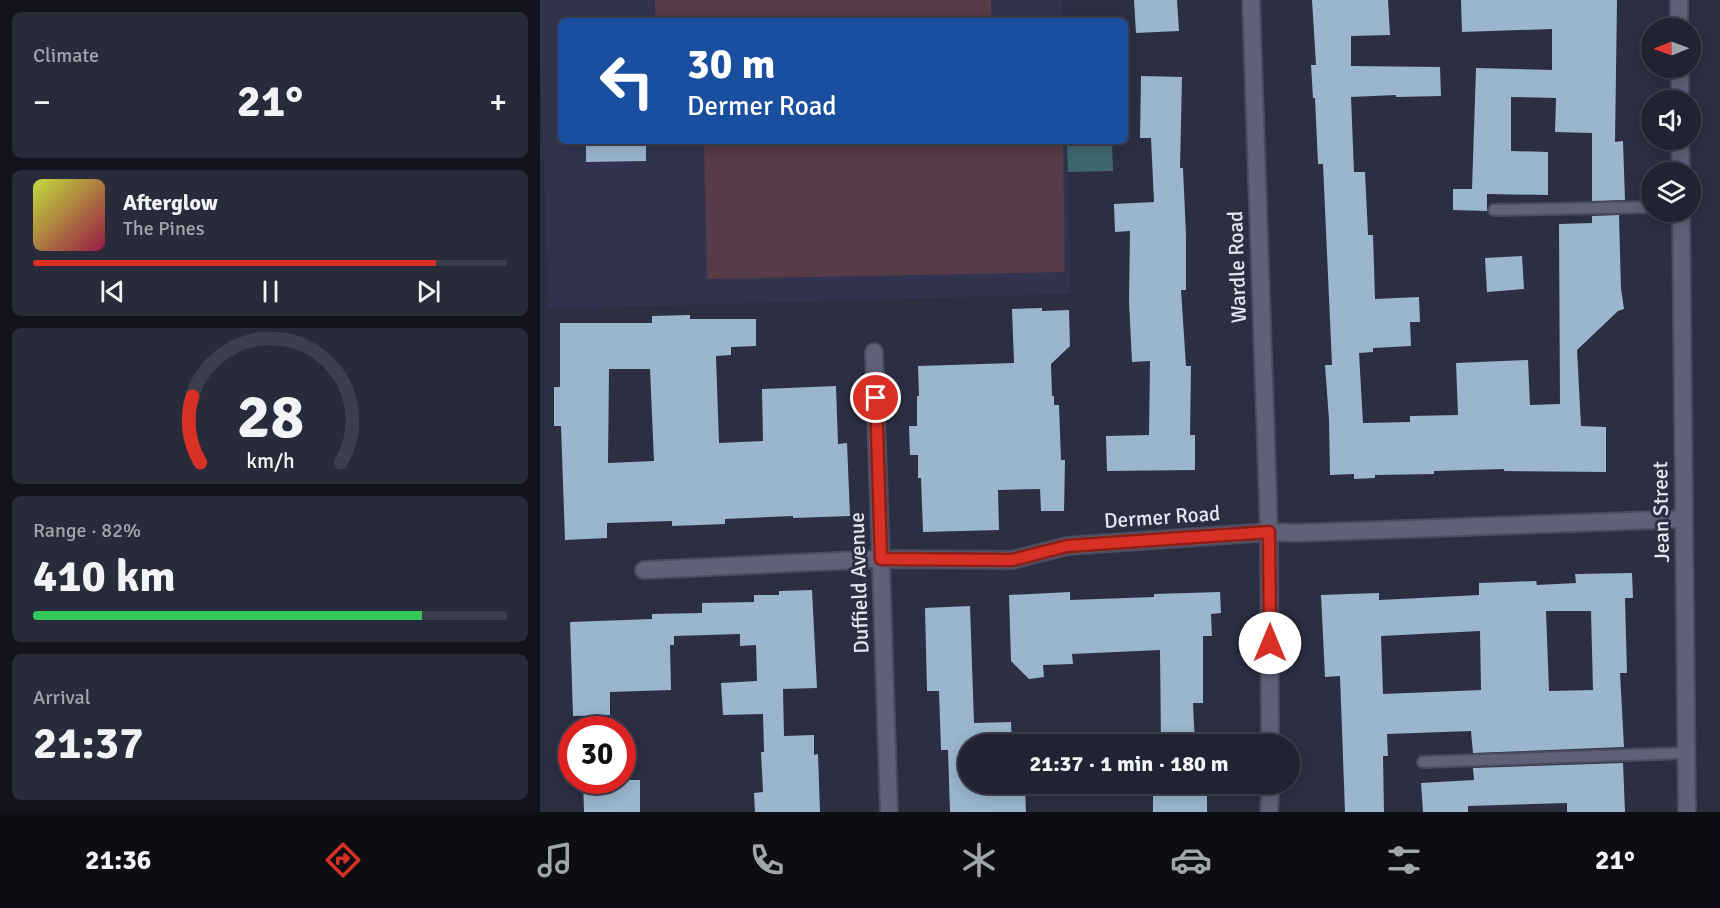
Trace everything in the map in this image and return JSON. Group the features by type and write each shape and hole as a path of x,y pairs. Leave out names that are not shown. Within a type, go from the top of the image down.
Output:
{"street":[{"name":"Wardle Road","path":"1251,0 1269,532 1270,734"},
{"path":"1679,0 1679,18"},
{"name":"Jean Street","path":"1681,222 1687,812"},
{"name":"Duffield Avenue","path":"874,352 889,812"},
{"name":"Dermer Road","path":"644,570 881,559 1012,560 1067,546 1269,532 1295,533 1684,519"},
{"path":"1269,812 1270,794"}],"lane":[{"path":"1494,210 1641,207"},
{"path":"1423,762 1686,753"}],"shaded area":[{"path":"540,0 1063,0 1063,18 558,18 558,144 1067,144 1071,294 549,309 540,62"},
{"path":"655,0 991,0 991,18 655,18"},
{"path":"704,144 1063,144 1065,272 707,279"},
{"path":"1067,144 1112,144 1113,171 1068,172"}],"building":[{"path":"1134,0 1177,0 1179,31 1136,33"},
{"path":"1312,0 1388,0 1390,35 1351,36 1351,66 1440,67 1441,96 1351,97 1354,172 1365,172 1368,235 1373,235 1375,299 1419,297 1420,322 1410,322 1411,346 1373,348 1373,352 1359,353 1363,423 1410,422 1410,416 1458,415 1456,363 1528,360 1530,405 1560,404 1559,224 1592,223 1592,216 1619,215 1621,289 1624,309 1618,311 1577,350 1581,426 1606,427 1606,472 1504,471 1504,469 1434,471 1434,474 1375,475 1375,478 1354,479 1354,474 1330,475 1325,365 1332,365 1323,164 1318,164 1311,65 1316,65"},
{"path":"1461,0 1617,0 1615,142 1623,141 1625,200 1592,201 1592,133 1555,132 1556,98 1511,97 1511,151 1548,152 1548,195 1487,194 1487,211 1453,210 1453,189 1472,189 1476,68 1552,70 1552,29 1462,32"},
{"path":"1141,76 1182,77 1180,168 1183,168 1186,290 1181,290 1186,366 1191,366 1190,435 1195,435 1195,470 1107,471 1106,436 1149,435 1150,361 1132,362 1129,301 1130,231 1115,232 1114,204 1154,202 1151,138 1140,138"},
{"path":"586,144 646,144 646,161 586,162"},
{"path":"1522,256 1524,289 1487,292 1485,258"},
{"path":"1042,308 1042,311 1069,310 1070,346 1051,364 1052,396 1054,396 1054,405 1059,405 1061,460 1065,460 1064,511 1041,511 1040,489 998,490 999,530 923,532 918,455 910,455 909,426 917,426 918,366 1014,363 1012,309"},
{"path":"690,315 690,319 756,319 756,346 731,347 731,355 716,356 719,443 763,441 762,389 836,386 838,444 847,443 850,516 725,519 725,524 672,526 672,521 607,523 607,538 565,540 561,426 554,426 554,387 560,387 560,323 652,323 652,316","holes":["609,369 650,369 654,461 608,463"]},
{"path":"1632,573 1633,598 1625,598 1627,673 1620,673 1624,747 1473,753 1471,731 1387,734 1388,756 1383,756 1384,812 1345,812 1340,676 1325,677 1321,595 1379,593 1379,600 1479,595 1479,583 1536,581 1537,585 1576,583 1575,574","holes":["1546,611 1591,611 1593,690 1549,691","1480,631 1481,690 1383,694 1381,636"]},
{"path":"812,590 817,688 783,689 784,736 814,735 814,755 818,754 820,812 755,812 754,793 763,792 761,752 764,752 763,714 723,715 721,683 757,681 756,645 740,646 740,634 674,636 674,645 670,645 671,690 610,692 610,715 573,716 570,622 652,619 652,614 702,613 702,603 754,602 754,595 779,595 779,591"},
{"path":"1070,592 1070,600 1220,592 1221,613 1211,614 1212,636 1203,636 1203,703 1193,703 1195,734 1161,734 1160,650 1072,654 1073,664 1043,665 1044,677 1029,679 1011,661 1009,595"},
{"path":"970,606 974,723 1011,722 1012,734 958,734 958,794 1025,794 1026,812 950,812 948,750 941,750 939,691 927,691 925,608"},
{"path":"1623,763 1625,812 1567,812 1567,803 1468,806 1468,812 1423,812 1421,783 1474,780 1473,768"},
{"path":"636,780 640,780 640,812 584,812 583,794 636,794"},
{"path":"1153,794 1207,794 1207,812 1153,812"}],"route":[{"path":"876,398 881,559 1012,560 1067,546 1269,532 1270,643"}]}
